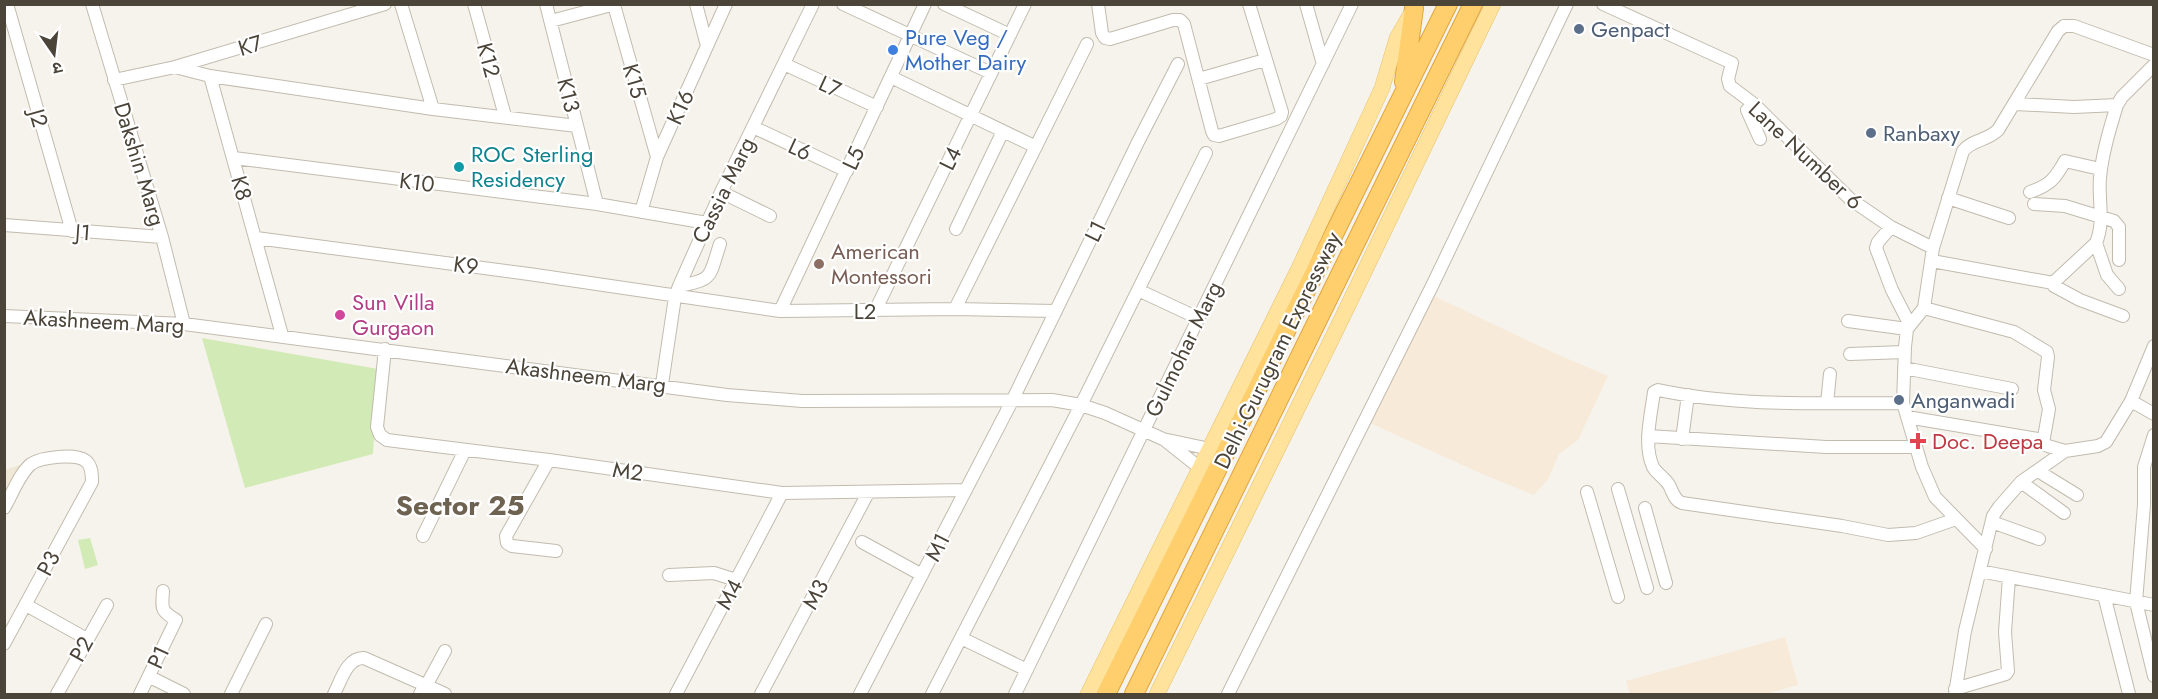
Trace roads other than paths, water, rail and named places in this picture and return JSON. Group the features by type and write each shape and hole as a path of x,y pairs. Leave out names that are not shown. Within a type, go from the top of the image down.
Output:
{"highway":[{"name":"Delhi-Gurugram Expressway","path":"1106,694 1448,4"},
{"name":"Delhi-Gurugram Expressway","path":"1134,694 1473,4"},
{"path":"1454,42 1491,4"},
{"path":"1402,99 1415,6"}],"main road":[{"path":"1157,694 1343,316 1491,4"},
{"path":"1088,694 1300,266 1382,88 1397,38 1415,6"}],"street":[{"name":"J2","path":"7,4 72,231"},
{"path":"92,6 106,4"},
{"name":"K7","path":"114,80 175,67 385,4"},
{"path":"401,4 433,109"},
{"name":"K12","path":"474,4 505,116"},
{"name":"K13","path":"546,4 597,204"},
{"path":"696,4 707,46"},
{"name":"K16","path":"641,212 657,157 726,4"},
{"name":"Cassia Marg","path":"662,384 677,291 720,192 813,4"},
{"path":"843,4 991,73"},
{"name":"L5","path":"780,311 925,4"},
{"path":"944,4 1010,35"},
{"name":"L4","path":"875,311 1025,4"},
{"path":"1098,4 1102,33 1105,38 1110,39 1173,20 1180,20 1184,24 1212,130 1214,135 1219,136 1281,116 1282,111 1249,4"},
{"path":"1306,4 1323,64"},
{"name":"Gulmohar Marg","path":"1015,694 1352,4"},
{"path":"1228,694 1432,286 1567,4"},
{"name":"Lane Number 6","path":"1603,4 1732,63 1728,79 1730,86 1754,104 1850,199 1932,255 2053,283"},
{"path":"551,21 614,5"},
{"name":"K15","path":"614,5 657,157"},
{"name":"Dakshin Marg","path":"92,6 162,237 184,324"},
{"path":"1986,549 1935,497 1922,467 1903,403 1904,352 1909,327 1924,308 1932,255 1963,151 1974,141 1993,135 2064,26 2074,26 2154,55"},
{"path":"955,309 1087,44"},
{"path":"1199,79 1265,60"},
{"name":"L7","path":"784,64 877,107"},
{"name":"L1","path":"1013,399 1178,64"},
{"path":"2123,316 2080,300 2054,286 2053,283 2096,243 2102,217 2100,169 2117,105 2154,65"},
{"path":"175,67 210,76 433,109 577,126"},
{"name":"K8","path":"210,76 282,335"},
{"path":"891,77 1036,147"},
{"path":"1754,104 1747,110 1760,139"},
{"path":"2015,104 2074,107 2117,105"},
{"name":"L6","path":"753,127 847,171"},
{"path":"956,229 1003,131"},
{"path":"932,694 1081,405 1206,153"},
{"name":"K10","path":"234,158 597,204 707,224"},
{"path":"2100,169 2065,161 2052,181 2032,198 2114,221 2118,225 2119,260"},
{"path":"720,192 770,216"},
{"path":"1948,198 2009,218"},
{"name":"J1","path":"4,225 162,237"},
{"path":"1891,227 1878,242 1876,248 1892,291 1909,327"},
{"name":"K9","path":"256,238 677,291"},
{"path":"2096,243 2107,275 2119,289"},
{"path":"677,291 705,280 720,244"},
{"path":"1138,290 1198,318"},
{"name":"L2","path":"677,291 780,311 955,309 1056,311"},
{"path":"1924,308 2014,332 2047,352 2044,390 2049,409 2043,442"},
{"name":"Akashneem Marg","path":"4,316 184,324 727,394 802,401 1052,400 1081,405 1104,413 1163,439 1210,448"},
{"path":"1848,321 1909,327"},
{"path":"1907,417 2025,436 2065,451 2098,446 2106,442 2131,401 2154,346"},
{"name":"M2","path":"385,349 377,427 380,435 387,440 782,493 966,490"},
{"path":"1850,354 1904,352"},
{"path":"1904,368 2012,389"},
{"path":"1827,403 1830,374"},
{"path":"1903,403 1741,402 1658,390 1654,392 1648,436 1650,456 1655,470 1667,482 1677,500 1682,503 1842,526 1888,535 1916,534 1956,519"},
{"path":"1682,439 1688,395"},
{"name":"M1","path":"861,694 1013,399"},
{"path":"2131,401 2154,414"},
{"path":"2154,435 2144,467 2144,505 2136,602 2154,676"},
{"path":"1648,436 1826,447 1916,447"},
{"name":"Akashneem Marg","path":"1163,439 1200,468"},
{"path":"423,536 465,450"},
{"path":"2009,577 2005,632 2008,671 2006,674 1955,692 1965,632 1992,522 1999,507 2021,482 2065,451"},
{"name":"P3","path":"4,508 24,472 41,460 74,456 86,461 92,471 92,482 4,644"},
{"path":"549,460 506,536 507,543 512,546 556,551"},
{"path":"2038,471 2077,495"},
{"path":"2021,482 2064,513"},
{"path":"1618,489 1647,588"},
{"path":"1587,492 1618,597"},
{"name":"M4","path":"676,694 782,493"},
{"name":"M3","path":"761,694 868,493"},
{"path":"1645,508 1666,583"},
{"path":"1992,522 2039,539"},
{"path":"862,542 922,575"},
{"path":"1980,571 2154,605"},
{"path":"669,574 714,573 736,580"},
{"name":"P1","path":"140,694 176,620 162,609 163,591"},
{"path":"2104,595 2129,694"},
{"path":"26,605 87,639"},
{"name":"P2","path":"57,694 107,605"},
{"path":"231,694 266,624"},
{"path":"961,638 1027,670"},
{"path":"424,688 445,651"},
{"path":"334,694 351,661 357,658 364,658 424,688 445,694"},
{"path":"150,677 184,694"}],"place":[{"name":"Genpact","path":"1579,29"},
{"name":"Pure Veg / Mother Dairy","path":"893,50"},
{"name":"Ranbaxy","path":"1871,133"},
{"name":"ROC Sterling Residency","path":"459,167"},
{"name":"American Montessori","path":"819,264"},
{"name":"Sun Villa Gurgaon","path":"340,315"},
{"name":"Anganwadi","path":"1899,400"},
{"name":"Doc. Deepa","path":"1918,441"}],"district":[{"name":"Sector 25","path":"460,505"}]}
